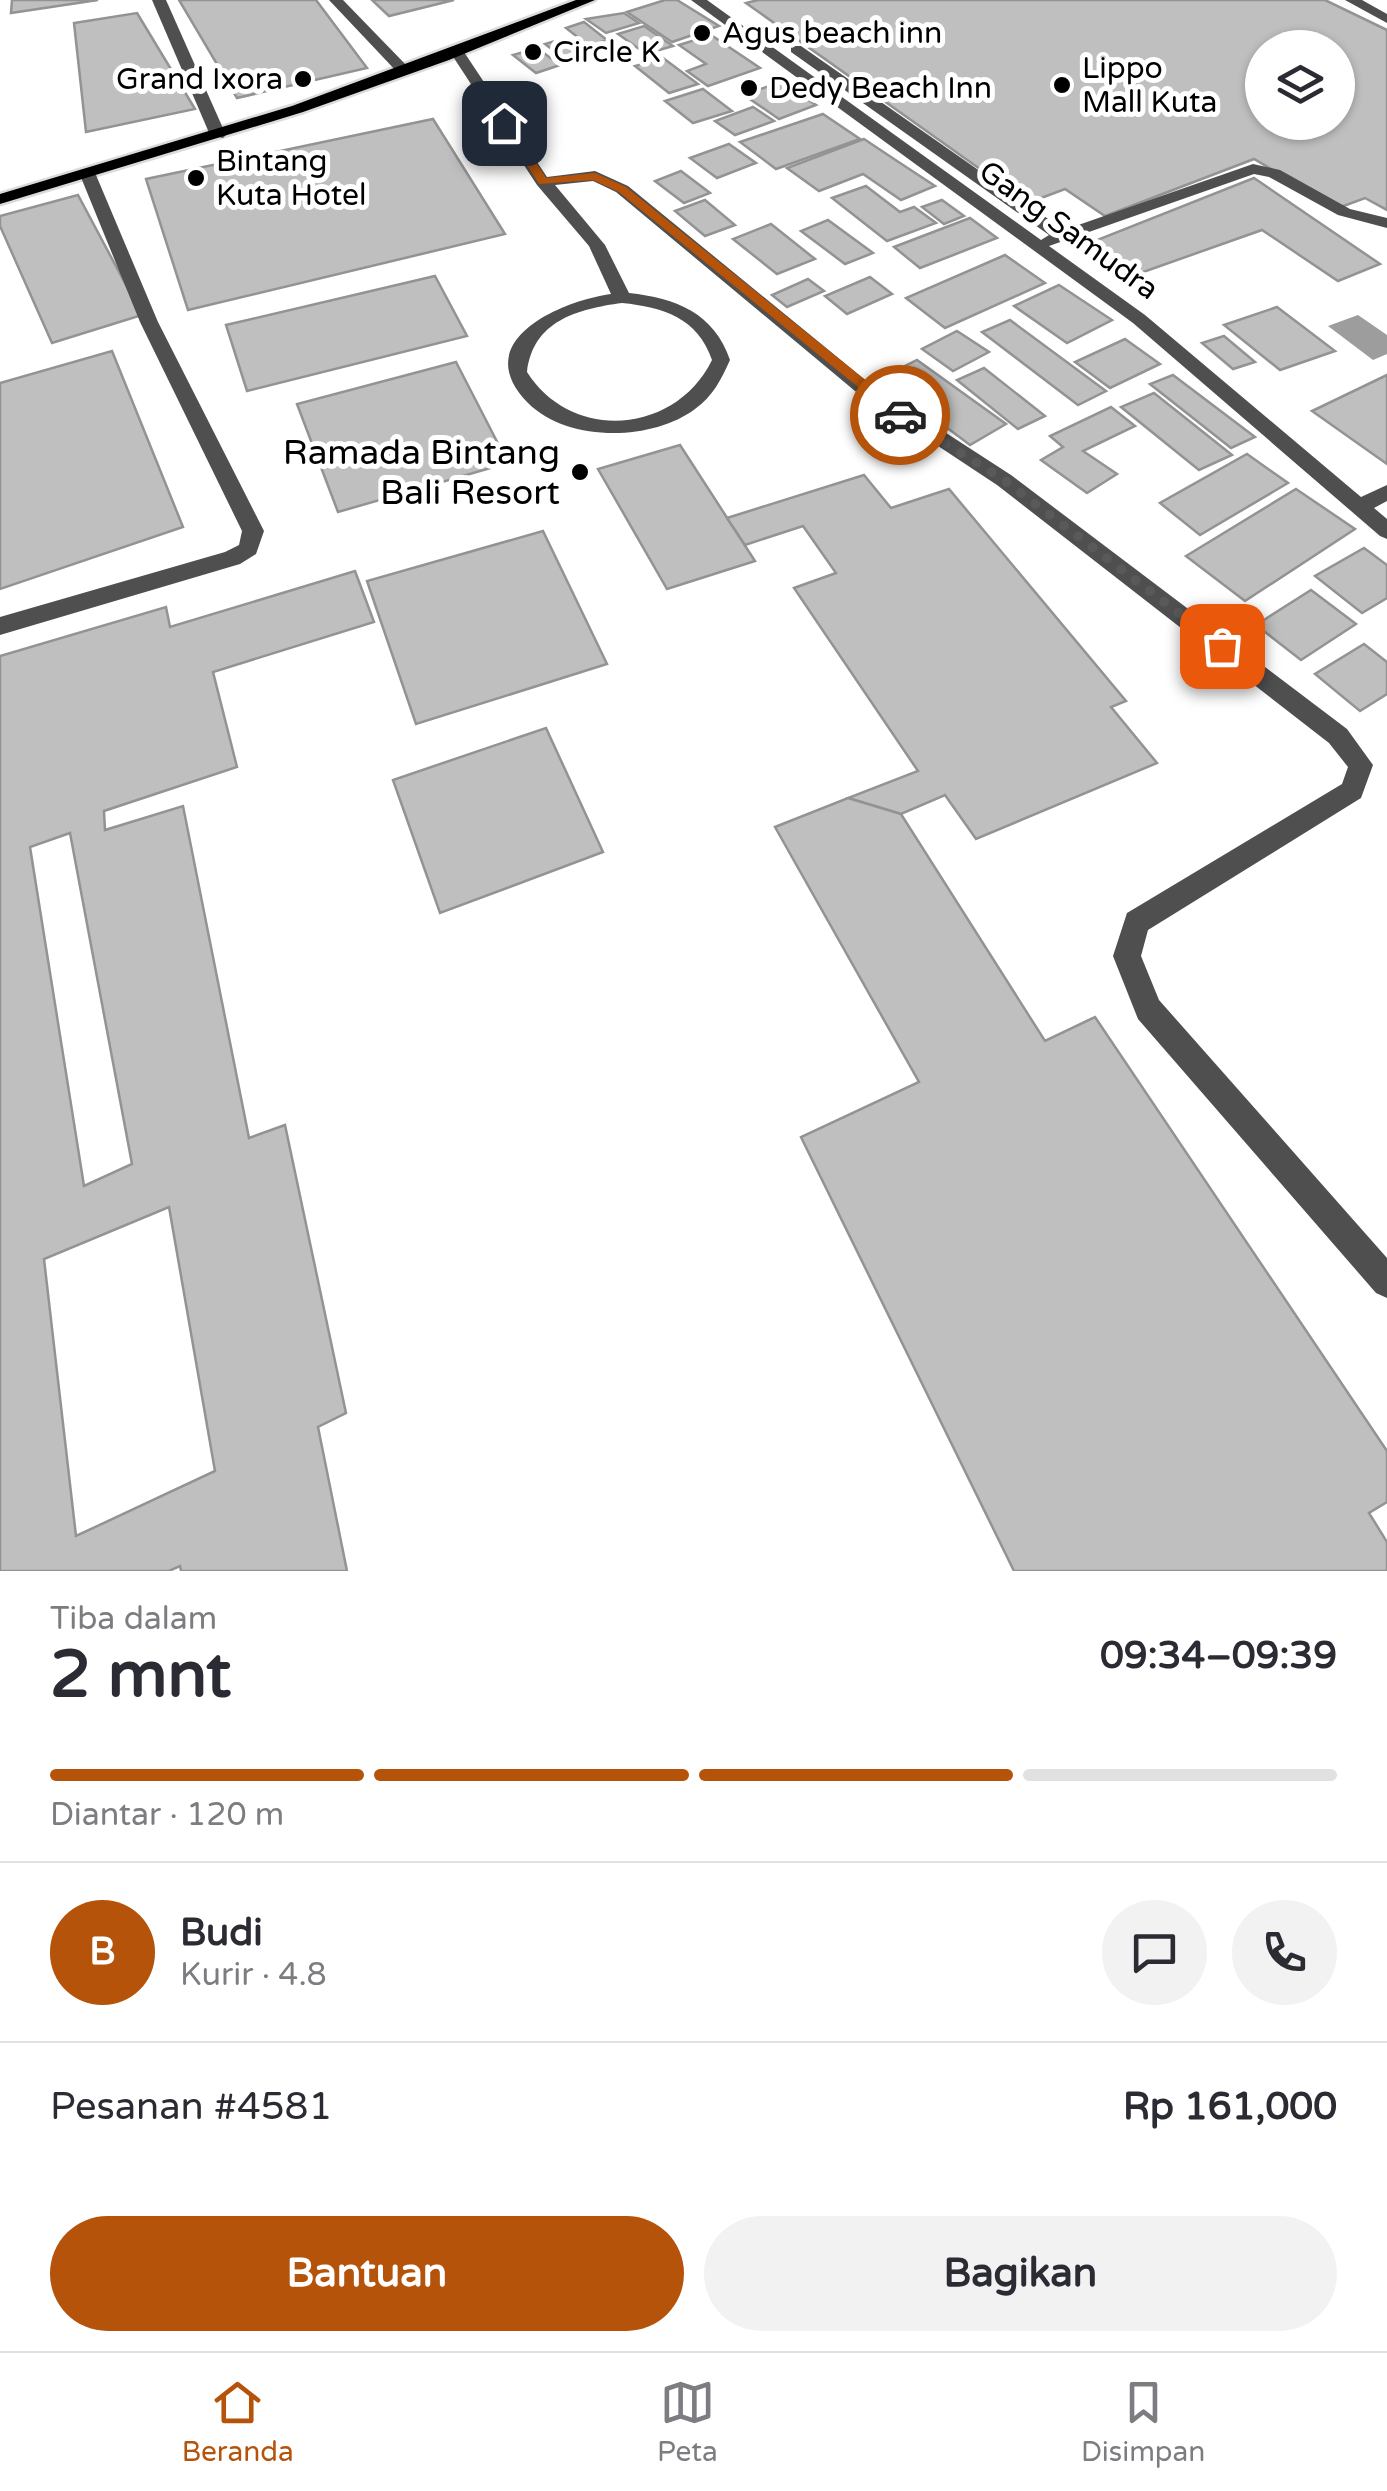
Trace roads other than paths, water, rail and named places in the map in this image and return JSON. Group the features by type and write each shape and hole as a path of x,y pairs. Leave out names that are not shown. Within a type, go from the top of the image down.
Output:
{"main road":[{"path":"0,198 218,136 458,52 588,0"}],"street":[{"path":"159,0 218,136"},
{"path":"336,0 402,70"},
{"name":"Gang Samudra","path":"698,0 1039,244 1224,388 1387,530"},
{"path":"727,0 1060,236"},
{"path":"1352,0 1387,19"},
{"path":"458,52 543,182 598,245 622,298"},
{"path":"1039,244 1254,169 1274,173 1344,212 1387,223"},
{"path":"0,626 232,558 248,549 254,531 148,322 88,175"},
{"path":"543,182 595,176 622,190 862,387 1017,489 1338,736 1361,764 1352,790 1137,922 1127,956 1148,1009 1387,1282"},
{"path":"622,298 671,306 707,328 718,344 721,360 707,393 689,407 640,424 583,422 538,402 518,372 522,344 534,329 572,306 622,298"},
{"path":"1359,507 1387,492"}],"place":[{"name":"Agus beach inn","path":"702,33"},
{"name":"Circle K","path":"533,52"},
{"name":"Grand Ixora","path":"303,79"},
{"name":"Lippo Mall Kuta","path":"1062,85"},
{"name":"Dedy Beach Inn","path":"749,88"},
{"name":"Bintang Kuta Hotel","path":"196,178"},
{"name":"Ramada Bintang Bali Resort","path":"580,472"}]}
